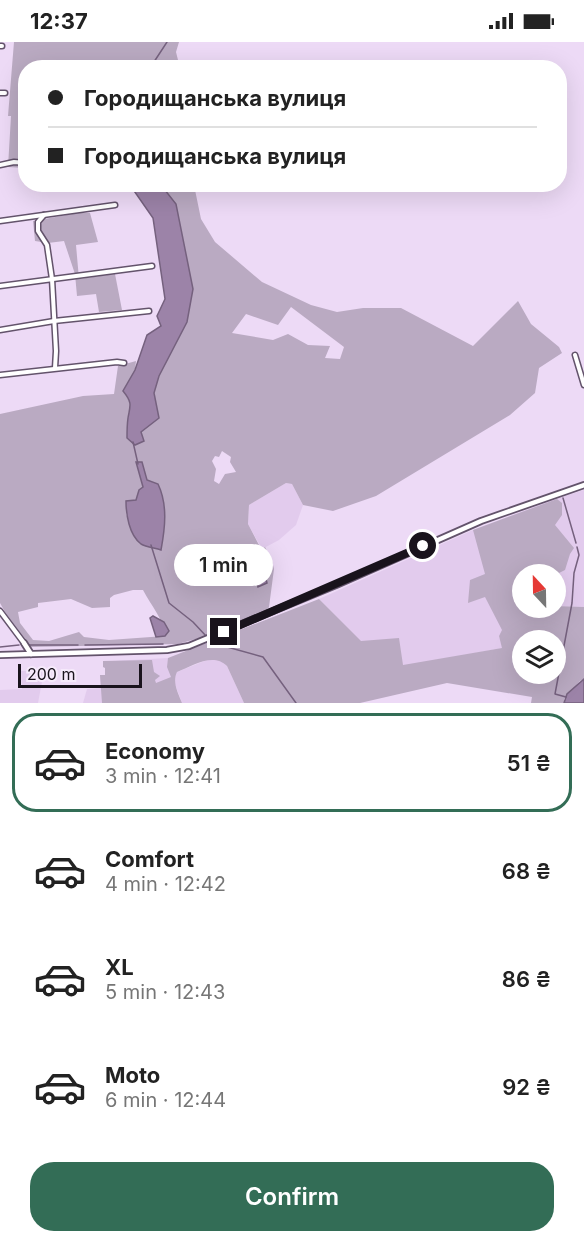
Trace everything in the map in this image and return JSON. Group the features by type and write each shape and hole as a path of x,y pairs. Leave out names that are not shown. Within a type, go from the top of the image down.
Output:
{"street":[{"path":"0,165 18,162"},
{"path":"0,221 115,205"},
{"path":"44,215 38,222 38,231 47,245 52,279 55,368"},
{"path":"0,286 152,266"},
{"path":"0,330 54,321 149,311"},
{"path":"575,355 584,385"},
{"path":"0,375 124,363"},
{"path":"0,655 182,648 206,640 481,521 584,485"},
{"path":"0,611 31,654"}],"shaded area":[{"path":"14,42 179,42 176,52 178,60 18,60 18,168 8,167 11,116 8,116"},
{"path":"135,192 167,192 176,204 193,289 187,322 159,376 154,393 159,418 141,432 144,441 135,445 127,438 130,404 123,391 135,370 147,335 161,326 157,316 165,299 153,218"},
{"path":"167,192 195,192 201,219 215,242 262,282 311,305 337,312 363,308 401,308 473,346 518,301 531,324 559,347 562,353 539,368 535,393 510,415 376,496 333,511 303,505 292,484 286,483 249,505 248,524 260,547 262,549 265,547 274,569 269,607 266,611 210,635 178,644 31,647 0,603 0,414 83,396 114,394 118,366 136,361 135,370 123,391 130,404 128,418 141,432 159,418 154,393 159,376 178,223 176,204","holes":["291,307 344,347 340,359 325,358 330,346 308,345 288,334 273,340 232,333 246,314 278,325","222,451 231,457 230,462 236,472 225,474 219,484 214,481 216,469 212,461 215,456 219,457","143,468 147,480 158,484 164,506 134,535 126,514 126,501 136,500 139,490 143,487","143,590 160,618 165,636 109,640 84,637 79,632 49,641 33,640 20,623 18,612 38,607 38,603 71,599 92,608 110,607 110,598 114,595"]},
{"path":"90,213 98,242 76,245 79,279 115,274 122,310 99,312 96,294 77,296 75,274 64,241 48,243 35,241 33,221"},
{"path":"136,462 142,462 147,480 158,484 161,492 165,517 161,550 141,544 129,524 126,501 136,500 139,490 143,487"},
{"path":"286,483 292,484 303,505 296,525 279,540 262,549 248,524 249,505"},
{"path":"584,490 584,607 566,606 566,564 512,564 514,618 499,636 503,648 403,666 361,642 319,599 473,530"},
{"path":"557,499 562,503 562,515 555,525 574,548 566,567 566,564 512,564 512,618 566,618 566,606 584,607 584,679 564,699 564,703 531,703 532,697 447,683 360,703 244,703 227,666 215,660 209,660 177,672 175,684 182,703 102,703 100,675 105,675 103,661 152,660 154,672 160,676 155,680 156,683 171,677 167,667 168,658 319,599 361,641 399,638 403,665 502,648 499,636 502,630 485,597 468,603 470,580 485,574 473,530"},
{"path":"261,558 267,583 258,587 252,560"},
{"path":"153,616 164,622 169,631 165,636 156,637 150,618"},
{"path":"168,658 172,677 156,684 159,703 83,703 87,689 101,688 100,675 113,675 112,661"},
{"path":"212,658 223,661 227,666 244,703 182,703 175,684 174,677 177,672"},
{"path":"21,671 44,671 38,703 0,703 0,690 22,689"},
{"path":"584,679 584,703 564,703 567,694"}],"waterway":[{"path":"155,60 167,42"},
{"path":"133,442 138,464"},
{"path":"563,498 576,543"},
{"path":"151,545 169,603 206,636"},
{"path":"566,697 555,694 572,603 574,573 579,555 577,547"},
{"path":"85,645 163,644"},
{"path":"209,644 263,657 296,703"},
{"path":"0,647 19,645"},
{"path":"29,645 78,645"}],"route":[{"path":"224,632 423,546"}]}
